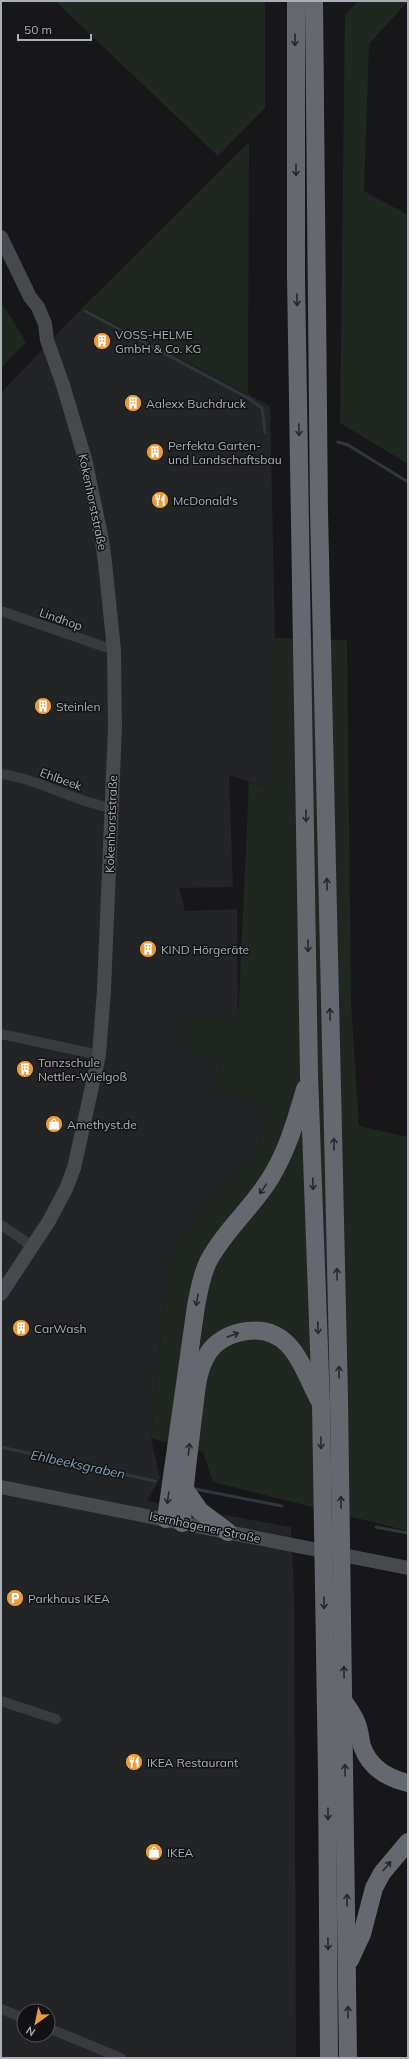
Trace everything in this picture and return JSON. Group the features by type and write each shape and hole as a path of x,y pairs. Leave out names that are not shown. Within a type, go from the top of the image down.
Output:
{"highway":[{"path":"296,1 296,269 309,1075 321,1404 322,1538 327,1768 329,2058"},
{"path":"314,1 319,512 338,1320 348,1967 348,2058"},
{"path":"174,1521 196,1306 203,1276 208,1262 218,1247 259,1195 278,1167 293,1132 309,1075"},
{"path":"174,1521 184,1488 198,1383 207,1355 214,1345 224,1338 234,1334 257,1330 270,1333 282,1339 293,1347 301,1359 305,1374 321,1404"},
{"path":"184,1488 200,1511 228,1532"},
{"path":"344,1702 357,1724 362,1746 371,1762 384,1774 396,1780 408,1783"},
{"path":"348,1967 362,1934 374,1888 382,1873 408,1842"}],"main road":[{"name":"Kokenhorststraße","path":"1,237 30,297 30,309 37,327 47,340 79,438 101,535 114,650 115,728 104,990 99,1055 74,1168 59,1204 1,1294"},
{"name":"Isernhägener Straße","path":"3,1488 408,1568"}],"street":[{"name":"Lindhop","path":"1,611 114,650"},
{"name":"Ehlbeek","path":"1,774 14,776 77,799 112,808"},
{"path":"1,1034 99,1055"},
{"path":"1,1225 32,1246"},
{"path":"1,1701 56,1719"},
{"path":"1,2009 16,2015"},
{"path":"56,2031 121,2058"}],"shaded area":[{"path":"55,1 265,1 265,108 218,156"},
{"path":"358,1 408,1 369,44 364,191 408,215 408,464 340,423 345,15"},
{"path":"249,142 248,394 83,307"},
{"path":"1,302 26,342 1,368"},
{"path":"83,307 270,406 275,638 275,790 229,775 233,887 179,888 185,911 237,909 238,1022 191,1031 222,1060 216,1091 272,1104 255,1154 213,1205 164,1303 151,1438 160,1478 147,1501 291,1527 294,1592 296,2058 1,2058 1,393"},
{"path":"275,638 347,640 351,1001 359,1126 408,1137 408,1531 213,1482 203,1452 151,1438 164,1303 174,1247 213,1205 255,1154 272,1104 216,1091 222,1060 188,1053 191,1032 185,1030 187,1012 238,1022 249,782 275,790"}],"waterway":[{"path":"85,311 248,398 262,408 265,432"},
{"path":"338,442 348,445 408,482"},
{"name":"Ehlbeeksgraben","path":"1,1447 155,1481"},
{"name":"Ehlbeeksgraben","path":"195,1489 282,1506"},
{"name":"Ehlbeeksgraben","path":"376,1527 408,1533"}],"place":[{"name":"VOSS-HELME GmbH & Co. KG","path":"102,341"},
{"name":"Aalexx Buchdruck","path":"133,403"},
{"name":"Perfekta Garten- und Landschaftsbau","path":"155,452"},
{"name":"McDonald's","path":"160,500"},
{"name":"Steinlen","path":"43,706"},
{"name":"KIND Hörgeräte","path":"148,949"},
{"name":"Tanzschule Nettler-Wielgoß","path":"25,1069"},
{"name":"Amethyst.de","path":"54,1124"},
{"name":"CarWash","path":"21,1328"},
{"name":"Parkhaus IKEA","path":"15,1598"},
{"name":"IKEA Restaurant","path":"134,1762"},
{"name":"IKEA","path":"154,1852"}]}
